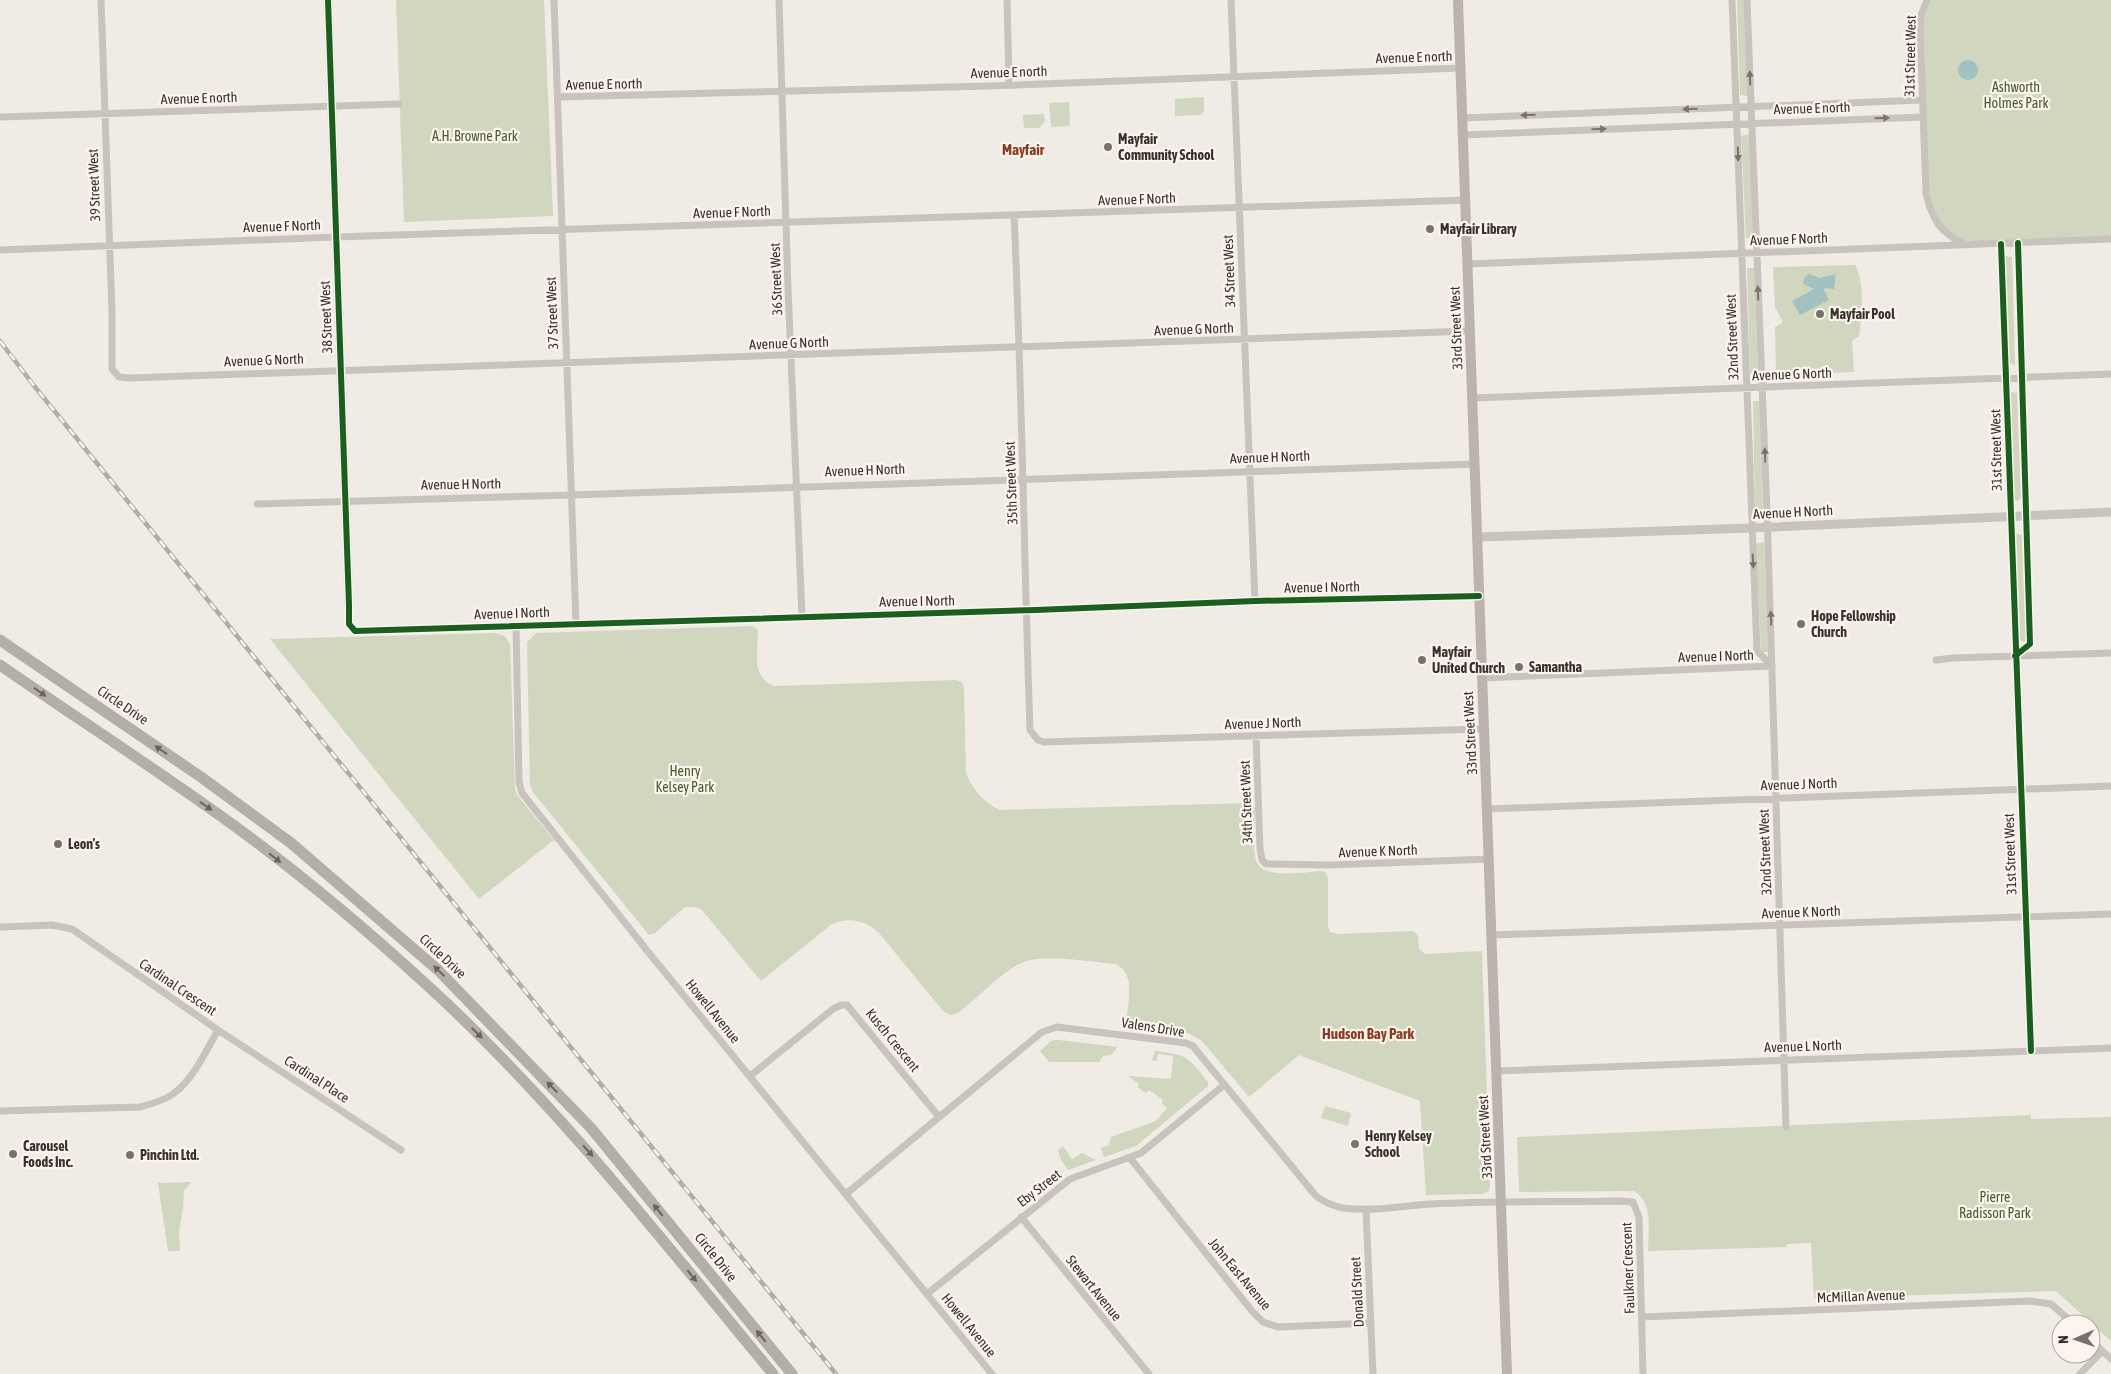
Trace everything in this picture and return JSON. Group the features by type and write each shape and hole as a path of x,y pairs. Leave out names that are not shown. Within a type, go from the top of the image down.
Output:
{"highway":[{"name":"Circle Drive","path":"0,640 201,778 291,843 438,970 591,1128 792,1374"},
{"path":"0,646 21,655"},
{"path":"0,665 237,828 370,934 429,987 490,1045 594,1157 774,1374"}],"main road":[{"name":"33rd Street West","path":"1458,0 1507,1374"}],"street":[{"name":"39 Street West","path":"101,0 112,312 112,369"},
{"name":"38 Street West","path":"328,0 348,605 350,624 355,630"},
{"name":"37 Street West","path":"554,0 576,624"},
{"name":"36 Street West","path":"779,0 802,616"},
{"path":"1007,0 1008,84"},
{"name":"34 Street West","path":"1231,0 1255,601"},
{"name":"32nd Street West","path":"1732,0 1757,651 1772,666"},
{"name":"32nd Street West","path":"1747,0 1768,526 1786,1127"},
{"name":"31st Street West","path":"1927,0 1921,15 1922,117 1926,193 1934,219 1949,236 1967,245"},
{"name":"Avenue E north","path":"558,97 1234,77 1461,68"},
{"name":"Avenue E north","path":"1463,118 1922,100"},
{"name":"Avenue E north","path":"0,117 398,104"},
{"name":"Avenue E north","path":"1463,135 1922,117"},
{"name":"Avenue F North","path":"0,250 336,237 1466,200"},
{"name":"35th Street West","path":"1014,215 1030,730 1038,740 1044,742"},
{"name":"Avenue F North","path":"1468,264 2111,239"},
{"name":"31st Street West","path":"2015,656 2030,644 2018,243"},
{"name":"31st Street West","path":"2000,244 2031,1051"},
{"name":"Avenue G North","path":"112,369 119,377 130,378 1470,331"},
{"name":"Avenue G North","path":"1473,398 2111,374"},
{"name":"Avenue H North","path":"257,504 1475,464"},
{"name":"Avenue H North","path":"1477,536 1751,528 2111,512"},
{"name":"Avenue I North","path":"355,630 1026,610 1255,601 1480,596"},
{"name":"Howell Avenue","path":"516,626 519,782 522,793 992,1374"},
{"path":"1936,660 2111,653"},
{"name":"Avenue I North","path":"1481,678 1772,666"},
{"name":"Avenue J North","path":"1044,742 1483,728"},
{"name":"34th Street West","path":"1256,736 1260,848 1262,860 1266,864"},
{"name":"Avenue J North","path":"1487,809 2111,786"},
{"name":"Avenue K North","path":"1266,864 1330,865 1490,860"},
{"name":"Avenue K North","path":"1492,935 2111,914"},
{"name":"Cardinal Crescent","path":"0,927 52,925 72,929 218,1030 186,1081 174,1094 159,1102 140,1106 0,1111"},
{"name":"Kusch Crescent","path":"750,1076 833,1009 841,1005 847,1005 939,1117"},
{"name":"Valens Drive","path":"846,1194 1042,1032 1057,1027 1186,1043 1193,1046 1316,1196 1335,1206 1366,1210 1430,1204 1502,1202"},
{"name":"Cardinal Place","path":"218,1030 401,1150"},
{"name":"Avenue L North","path":"1496,1071 2111,1048"},
{"name":"Eby Street","path":"927,1294 1070,1179 1141,1153 1224,1085"},
{"name":"John East Avenue","path":"1130,1158 1263,1322 1278,1327 1371,1323"},
{"name":"Faulkner Crescent","path":"1502,1202 1633,1202 1639,1217 1643,1374"},
{"name":"Donald Street","path":"1366,1210 1373,1374"},
{"name":"Stewart Avenue","path":"1021,1217 1149,1374"},
{"name":"McMillan Avenue","path":"1642,1317 2030,1302 2051,1304 2062,1314"},
{"path":"2080,1374 2102,1351 2111,1359"}],"green space":[{"name":"A.H. Browne Park","path":"396,0 544,0 553,216 404,222"},
{"path":"1737,0 1746,0 1748,96 1740,95"},
{"name":"Ashworth Holmes Park","path":"1927,0 2111,0 2111,239 1967,245 1955,240 1930,210 1920,28"},
{"path":"1204,97 1204,111 1200,115 1175,116 1175,99"},
{"path":"1069,102 1070,126 1051,127 1049,103"},
{"path":"1044,114 1045,121 1039,128 1024,128 1023,115"},
{"path":"1750,134 1753,238 1746,238 1741,136"},
{"path":"2005,256 2012,257 2015,365 2009,363"},
{"name":"Mayfair Pool","path":"1855,265 1860,280 1862,299 1859,336 1852,341 1854,372 1776,375 1775,327 1783,322 1775,307 1773,267"},
{"path":"1747,268 1754,268 1758,374 1750,373"},
{"path":"2010,392 2017,393 2021,498 2017,501 2014,500"},
{"path":"1753,401 1760,401 1763,510 1755,509"},
{"path":"2015,533 2022,535 2025,642 2019,640"},
{"path":"1764,542 1768,652 1761,652 1756,544"},
{"name":"Henry Kelsey Park","path":"752,626 758,630 757,663 759,670 767,682 775,686 956,680 962,682 964,689 966,773 971,784 979,794 989,804 1000,810 1249,803 1255,808 1254,848 1259,866 1274,873 1321,871 1326,873 1328,878 1328,926 1330,932 1337,934 1413,931 1418,936 1419,949 1425,954 1482,951 1489,1191 1482,1194 1426,1195 1420,1101 1299,1055 1249,1097 1202,1041 1186,1032 1130,1023 1127,1017 1128,980 1122,968 1115,964 1057,958 1026,961 1009,970 958,1013 951,1015 944,1012 879,933 868,925 857,921 850,920 832,924 761,981 702,910 697,907 685,907 655,933 649,935 532,791 530,784 527,642 536,633"},
{"path":"495,633 505,636 510,644 515,788 517,795 554,840 479,899 270,639"},
{"path":"1051,1041 1118,1047 1111,1055 1103,1056 1099,1062 1049,1062 1040,1051"},
{"path":"1155,1051 1186,1058 1208,1082 1208,1086 1136,1146 1104,1157 1101,1148 1109,1145 1111,1137 1156,1121 1167,1108 1162,1104 1163,1100 1149,1090 1146,1093 1137,1087 1139,1084 1128,1076 1171,1079 1173,1056 1158,1054 1156,1061 1154,1061 1152,1060"},
{"path":"1325,1106 1351,1113 1348,1126 1321,1118"},
{"name":"Pierre Radisson Park","path":"2031,1115 2031,1119 2111,1117 2111,1341 2101,1332 2101,1314 2081,1314 2056,1291 1814,1298 1811,1243 1787,1244 1786,1247 1648,1251 1649,1218 1645,1203 1634,1191 1519,1192 1517,1137"},
{"path":"1063,1146 1072,1159 1082,1153 1096,1160 1068,1170 1061,1160 1058,1150"},
{"path":"192,1182 184,1190 179,1231 180,1251 168,1251 158,1183"}],"water":[{"path":"1968,60 1975,63 1978,70 1975,77 1968,80 1961,77 1958,70 1961,63"},
{"path":"1809,274 1820,278 1836,274 1834,289 1823,288 1829,300 1800,315 1792,301 1814,289 1803,284 1804,278"}],"railway":[{"path":"0,341 35,387 836,1374"}],"cycle path":[{"path":"328,0 349,624 355,631 1036,610 1255,601 1479,596"},
{"path":"2015,656 2030,644 2018,243"},
{"path":"2001,244 2031,1051"}],"place":[{"name":"Mayfair Community School","path":"1108,147"},
{"name":"Mayfair Library","path":"1430,229"},
{"name":"Mayfair Pool","path":"1820,314"},
{"name":"Hope Fellowship Church","path":"1801,624"},
{"name":"Mayfair United Church","path":"1422,660"},
{"name":"Samantha","path":"1519,667"},
{"name":"Leon's","path":"58,844"},
{"name":"Henry Kelsey School","path":"1355,1144"},
{"name":"Carousel Foods Inc.","path":"13,1154"},
{"name":"Pinchin Ltd.","path":"130,1155"}],"district":[{"name":"Mayfair","path":"1023,150"},
{"name":"Hudson Bay Park","path":"1368,1034"}]}
